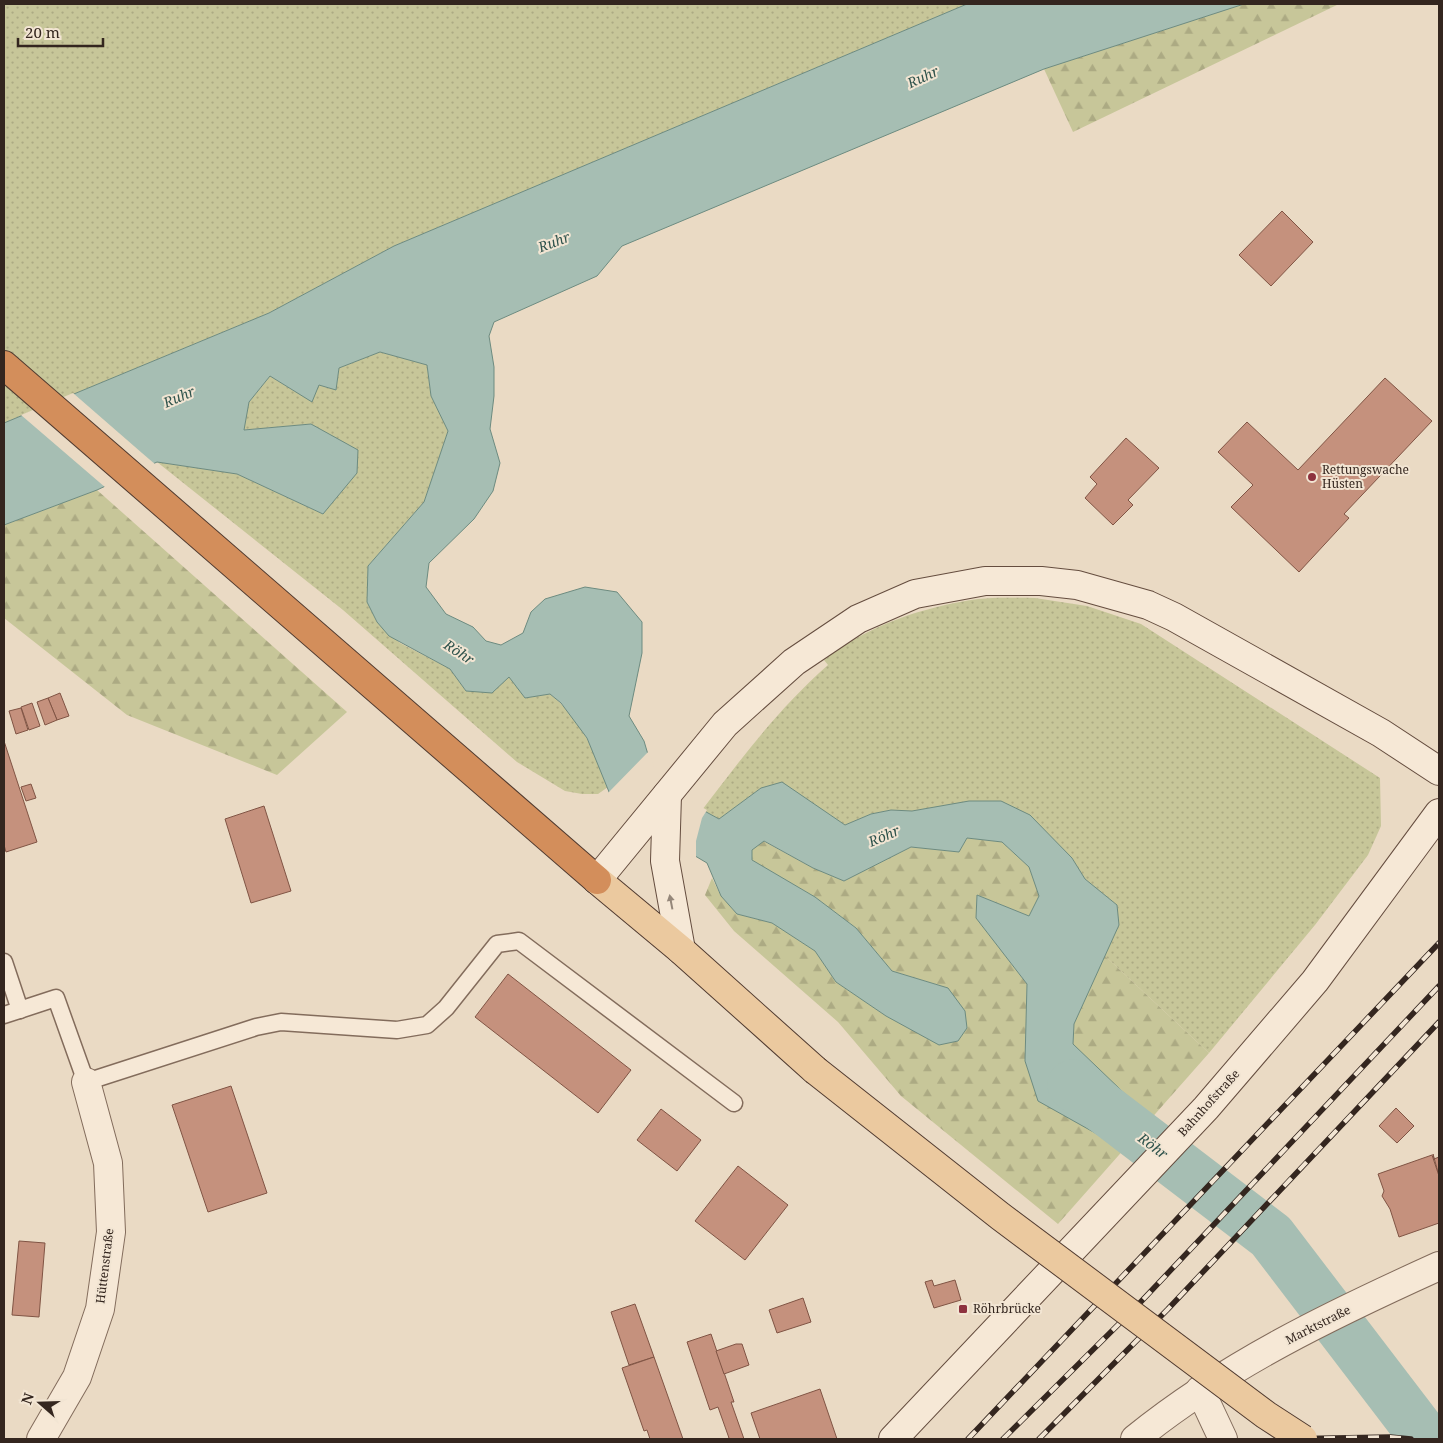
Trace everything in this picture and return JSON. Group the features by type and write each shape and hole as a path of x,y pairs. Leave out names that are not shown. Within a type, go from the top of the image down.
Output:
{"highway":[{"path":"4,365 598,880"}],"main road":[{"path":"598,880 681,950 816,1070 898,1137 1258,1409 1303,1439"}],"street":[{"path":"598,880 725,724 794,662 858,619 915,594 985,581 1041,581 1077,584 1148,605 1174,617 1381,733 1439,771"},
{"path":"667,795 665,861 681,950"},
{"name":"Bahnhofstraße","path":"893,1439 1206,1108 1315,981 1439,813"},
{"name":"Hüttenstraße","path":"41,1439 77,1377 100,1309 111,1232 108,1163 86,1082"},
{"name":"Marktstraße","path":"1135,1439 1200,1390 1243,1364 1388,1289 1439,1266"},
{"path":"1200,1390 1223,1439"}],"lane":[{"path":"4,1016 56,998 86,1082 256,1027 281,1022 397,1030 427,1024 446,1008 497,944 520,942 734,1103"},
{"path":"4,962 20,1010"}],"green space":[{"path":"4,4 967,4 394,246 269,313 4,423"},
{"path":"1244,4 1339,4 1073,132 1044,69"},
{"path":"380,352 427,365 431,396 448,431 424,502 368,566 367,602 377,622 400,643 450,669 466,691 509,676 525,698 550,694 570,713 586,736 598,761 608,787 598,794 565,791 517,762 343,610 157,462 237,474 323,514 311,424 243,430 249,402 270,376 294,391 319,385 336,390 339,368"},
{"path":"97,490 347,712 277,775 127,715 4,618 4,525"},
{"path":"1035,598 1087,606 1141,624 1380,778 1381,826 1368,855 1315,925 1209,1053 1104,955 1119,925 1117,905 1085,879 1072,858 940,807 912,811 891,810 871,814 845,825 822,810 761,788 719,819 702,810 777,716 828,665 824,660 841,648 878,627 937,607 978,599"},
{"path":"967,838 1002,842 1029,867 1039,896 1029,916 977,895 976,917 1027,984 1025,1061 1146,1114 1073,1045 1074,1024 1104,955 1209,1053 1058,1224 901,1096 838,1022 734,931 705,895 712,878 721,896 737,914 772,923 815,951 836,982 886,1016 939,1044 958,1041 948,988 892,971 856,928 815,897 751,860 752,849 763,841 813,868 844,881 911,847 959,852"}],"water":[{"name":"Ruhr","path":"967,4 1244,4 1044,69 622,246 597,276 494,322 489,336 494,367 494,396 490,429 500,463 493,491 474,519 429,563 426,587 446,614 473,627 486,641 501,645 523,633 531,612 545,599 585,587 617,592 642,622 642,653 629,716 644,741 652,768 688,802 719,819 761,788 782,782 845,825 871,814 891,810 912,811 969,801 1001,801 1030,815 1072,858 1085,879 1117,905 1119,925 1074,1024 1073,1044 1146,1114 1113,1143 1038,1101 1025,1061 1027,984 976,918 977,895 1029,916 1039,896 1029,867 1002,842 967,838 959,852 911,847 844,881 813,868 764,841 752,850 752,860 815,897 856,928 892,971 948,988 965,1011 967,1028 958,1041 939,1045 886,1016 836,982 815,951 772,923 737,914 721,896 707,863 616,809 587,738 561,703 550,694 525,698 509,677 492,693 466,691 450,669 389,636 377,622 367,602 368,566 424,502 448,431 431,396 427,365 380,352 339,368 336,390 319,385 312,402 270,376 249,402 244,430 311,424 358,450 357,473 323,514 237,474 157,462 97,490 4,525 4,423 269,313 394,246"}],"pier":[{"path":"73,393 156,465 106,488 21,415"},
{"path":"649,751 654,767 689,800 707,810 702,818 696,841 696,858 651,845 614,810 608,793"}],"building":[{"path":"1282,211 1313,242 1271,286 1239,255"},
{"name":"Rettungswache Hüsten","path":"1385,378 1432,421 1344,514 1349,518 1299,572 1231,507 1253,485 1218,452 1247,422 1298,470"},
{"path":"1126,438 1159,468 1128,500 1133,505 1113,525 1085,498 1097,484 1090,477"},
{"path":"60,693 69,716 57,720 48,698"},
{"path":"48,698 57,720 45,725 37,702"},
{"path":"32,703 40,726 29,730 21,707"},
{"path":"21,708 28,730 16,734 9,711"},
{"path":"4,741 37,842 6,852 4,845"},
{"path":"31,784 36,798 26,801 21,787"},
{"path":"264,806 291,891 251,903 225,819"},
{"path":"508,974 631,1070 598,1113 475,1017"},
{"path":"231,1086 267,1193 208,1212 172,1105"},
{"path":"1396,1108 1414,1126 1397,1143 1379,1126"},
{"path":"661,1109 701,1140 677,1171 637,1140"},
{"path":"1432,1155 1439,1176 1439,1223 1399,1237 1390,1209 1382,1196 1384,1191 1378,1174"},
{"path":"1439,1157 1439,1176 1434,1159"},
{"path":"738,1166 788,1205 745,1260 695,1221"},
{"path":"19,1241 45,1243 39,1317 12,1315"},
{"path":"932,1280 934,1286 955,1280 961,1300 934,1308 925,1282"},
{"path":"803,1298 811,1322 777,1333 769,1310"},
{"path":"635,1304 654,1357 629,1365 611,1312"},
{"path":"711,1334 734,1402 731,1402 744,1439 726,1439 729,1438 718,1407 710,1410 687,1342"},
{"path":"736,1344 742,1344 749,1365 724,1374 716,1351"},
{"path":"654,1357 683,1439 650,1439 647,1430 644,1431 622,1368"},
{"path":"820,1389 837,1439 760,1439 751,1413"}],"waterway":[{"name":"Röhr","path":"1073,1085 1271,1236 1426,1439"}],"railway":[{"path":"968,1439 1439,943"},
{"path":"1003,1439 1135,1308 1439,986"},
{"path":"1039,1439 1168,1309 1439,1022"},
{"path":"1280,1439 1390,1437 1411,1439"}],"place":[{"name":"Rettungswache Hüsten","path":"1312,477"},
{"name":"Röhrbrücke","path":"963,1309"}]}
